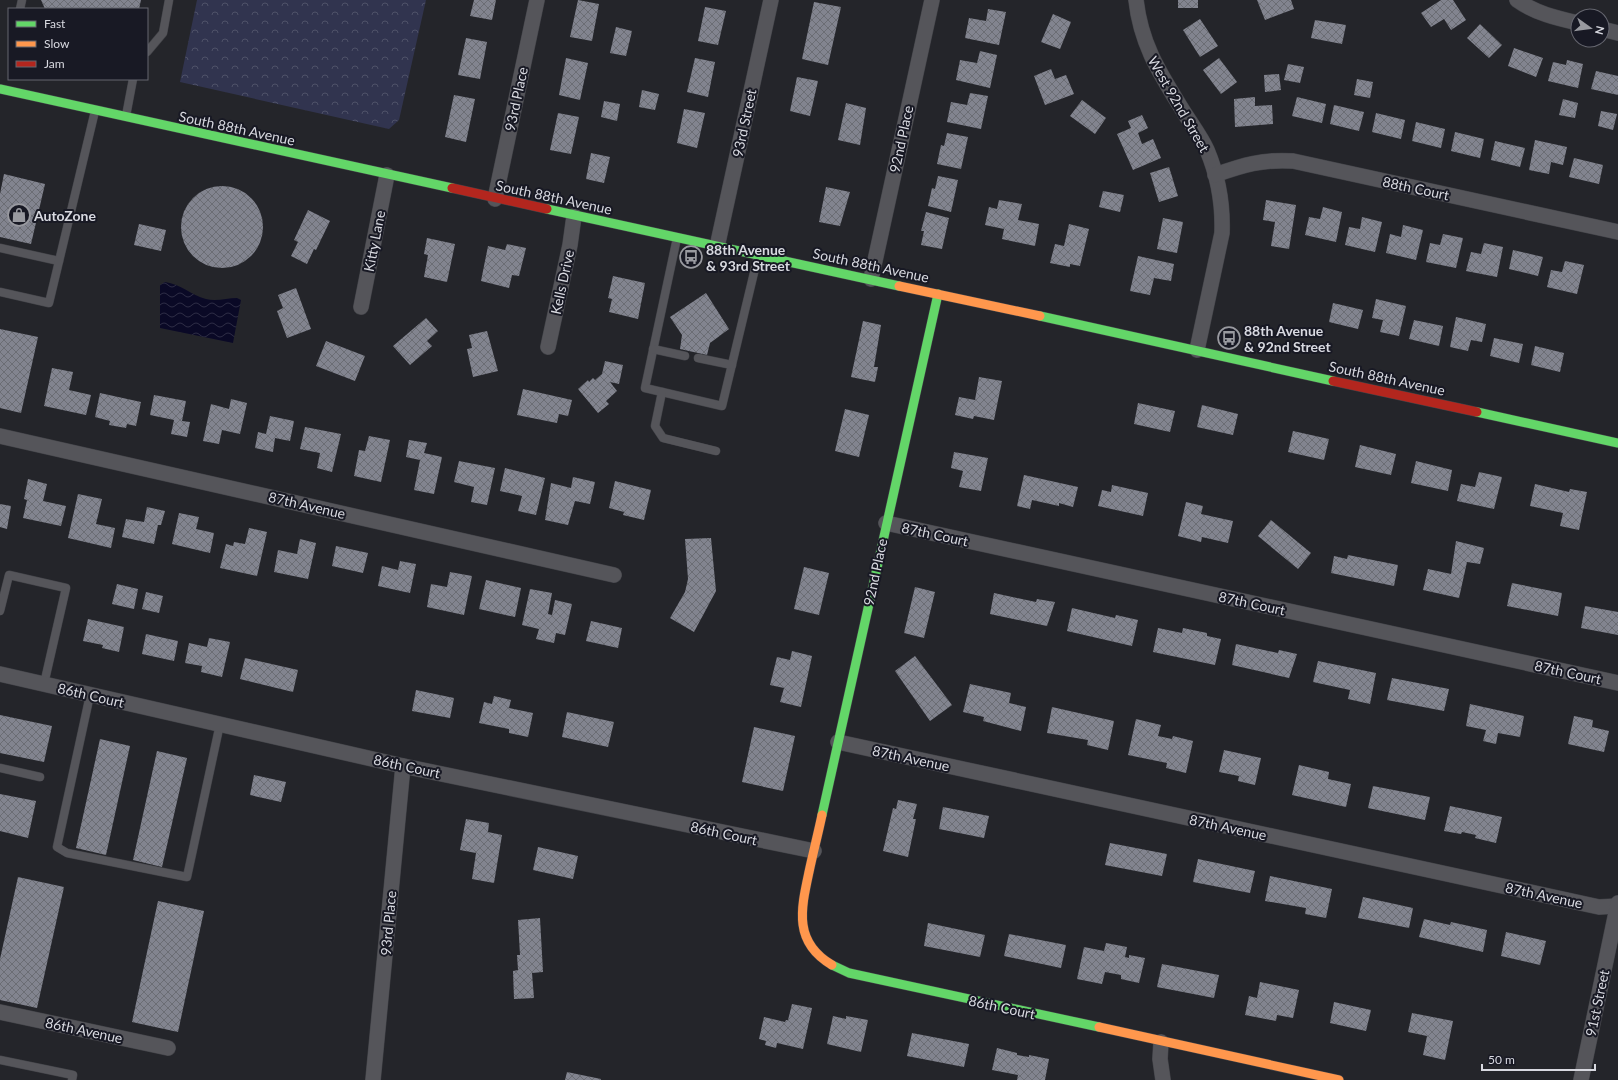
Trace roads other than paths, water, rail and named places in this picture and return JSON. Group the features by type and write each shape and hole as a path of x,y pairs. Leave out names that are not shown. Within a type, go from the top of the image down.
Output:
{"street":[{"name":"93rd Place","path":"495,199 537,0"},
{"name":"93rd Street","path":"717,247 771,0"},
{"name":"92nd Place","path":"871,279 932,0"},
{"name":"West 92nd Street","path":"1136,0 1138,18 1145,45 1206,149 1216,175 1223,218 1222,234 1197,350"},
{"path":"1517,0 1542,13 1570,21"},
{"name":"South 88th Avenue","path":"0,89 495,199 871,279 1618,443"},
{"name":"88th Court","path":"1216,175 1247,163 1278,160 1293,161 1618,232"},
{"name":"Kitty Lane","path":"361,307 387,175"},
{"name":"Kells Drive","path":"548,347 570,245 574,216"},
{"name":"92nd Place","path":"814,851 938,294"},
{"name":"87th Avenue","path":"0,436 614,574"},
{"name":"87th Court","path":"886,523 1618,683"},
{"name":"86th Court","path":"0,674 403,766 814,851 801,914 803,931 806,942 813,952 832,966 849,973 1339,1080"},
{"name":"87th Avenue","path":"838,742 1599,907 1618,905"},
{"name":"93rd Place","path":"373,1080 403,766"},
{"name":"91st Street","path":"1581,1080 1618,905"},
{"name":"86th Avenue","path":"0,1012 168,1048"},
{"path":"1161,1042 1160,1059 1163,1080"}],"lane":[{"path":"148,51 163,33 169,0"},
{"path":"126,117 133,80"},
{"path":"0,292 49,303 95,110"},
{"path":"677,238 645,388 722,406 758,255"},
{"path":"0,248 59,261"},
{"path":"654,349 685,356"},
{"path":"698,358 732,365"},
{"path":"662,392 655,426 663,438 716,451"},
{"path":"0,611 9,575 66,588 44,684"},
{"path":"90,695 57,847 67,853 187,877 220,724"},
{"path":"0,768 40,777"},
{"path":"0,1060 73,1076 72,1080"}],"water":[{"path":"165,282 176,285 210,300 237,298 241,300 233,343 160,328 160,285"}],"place":[{"name":"AutoZone","path":"19,215"},
{"name":"88th Avenue & 93rd Street","path":"691,257"},
{"name":"88th Avenue & 92nd Street","path":"1229,338"}]}
